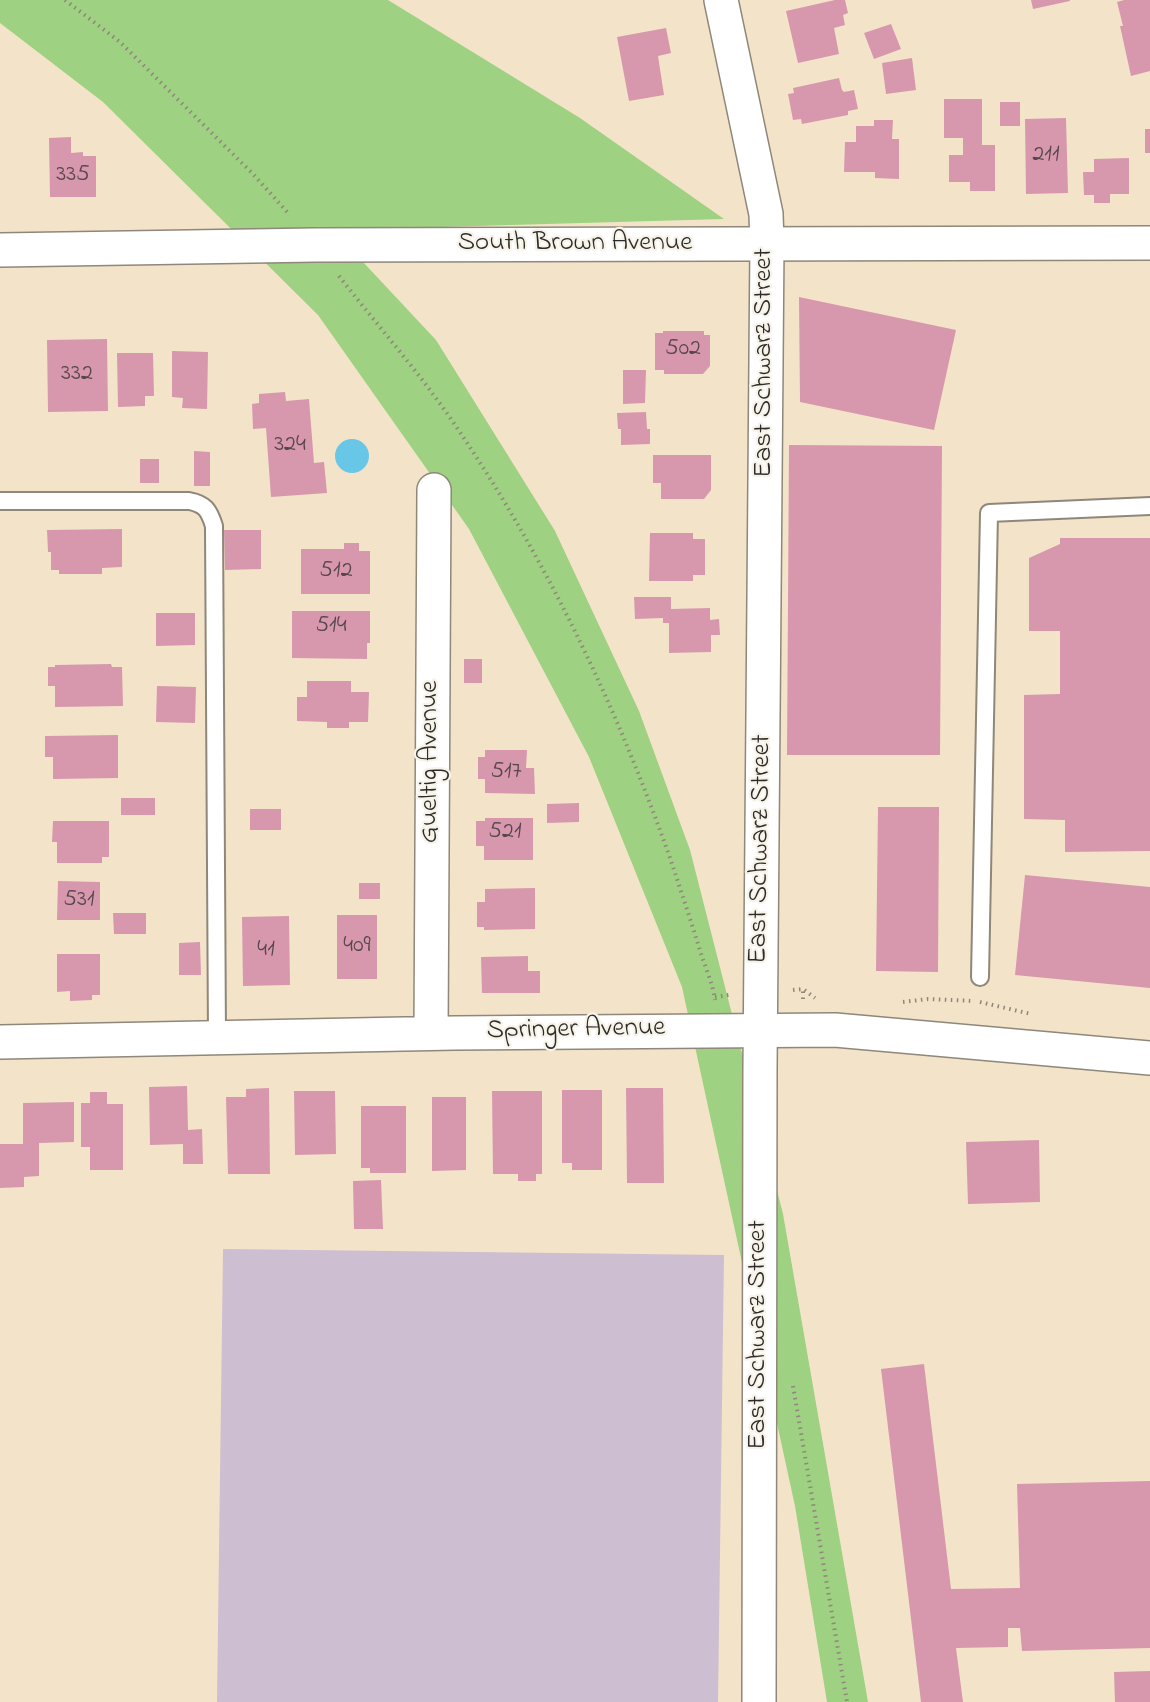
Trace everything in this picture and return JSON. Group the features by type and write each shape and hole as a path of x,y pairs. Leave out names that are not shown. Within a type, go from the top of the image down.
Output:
{"street":[{"name":"East Schwarz Street","path":"721,0 766,214 767,243 759,1702"},
{"name":"South Brown Avenue","path":"0,250 767,243 1150,243"},
{"name":"Gueltig Avenue","path":"431,1033 434,490"},
{"name":"Springer Avenue","path":"0,1042 431,1033 836,1030 1150,1058"}],"lane":[{"path":"0,501 189,501 202,504 207,508 214,538 216,1038"},
{"path":"980,977 989,513 1150,506"}],"path":[{"path":"65,0 120,42 254,174 294,221"},
{"path":"335,270 424,381 453,422 519,526 553,589 618,724 650,802 690,916 715,997"},
{"path":"793,1384 847,1702"}],"shaded area":[{"path":"223,1249 724,1255 718,1702 217,1702"}],"green space":[{"path":"0,0 388,0 580,118 724,219 333,230 436,340 555,531 639,711 690,850 783,1214 868,1702 827,1702 795,1506 682,987 589,757 469,529 318,315 103,102 0,23"}],"water":[{"path":"352,439 364,444 369,456 364,468 352,473 340,468 335,456 340,444"}],"building":[{"path":"835,0 845,0 848,13 843,15 845,25 834,28 839,54 798,63 786,11"},
{"path":"1031,0 1070,0 1070,1 1033,9"},
{"path":"1150,0 1150,71 1131,76 1117,2"},
{"path":"891,24 901,49 874,59 864,33"},
{"path":"666,28 671,53 658,56 664,95 629,101 617,37"},
{"path":"912,58 916,90 886,94 882,63"},
{"path":"839,78 844,92 854,90 858,109 848,111 848,115 802,124 801,119 793,120 788,94 794,93 793,88"},
{"path":"944,99 982,99 982,145 995,145 995,191 970,191 970,182 949,182 949,155 963,155 963,138 944,138"},
{"path":"1000,102 1020,102 1020,126 1000,126"},
{"path":"1066,118 1068,193 1026,194 1025,119"},
{"path":"874,120 893,120 892,139 899,139 899,179 875,178 875,172 844,172 845,142 856,142 856,126 874,126"},
{"path":"1145,129 1150,129 1150,153 1145,153"},
{"path":"71,137 71,153 83,152 83,156 96,156 96,197 50,197 49,138"},
{"path":"1129,158 1129,194 1110,194 1110,203 1094,203 1094,195 1084,195 1083,172 1094,172 1094,159"},
{"path":"799,297 956,330 934,430 800,402"},
{"path":"663,331 704,331 704,335 710,335 710,366 703,374 664,374 664,370 655,370 655,333 663,333"},
{"path":"107,339 108,411 48,412 47,340"},
{"path":"172,351 208,352 207,409 182,408 183,398 172,397"},
{"path":"117,353 153,353 154,396 145,396 145,406 118,407"},
{"path":"623,370 646,370 645,403 623,404"},
{"path":"285,392 286,401 309,399 314,463 324,462 327,493 271,497 266,428 253,429 252,404 259,403 259,394"},
{"path":"646,412 647,429 650,429 650,444 621,445 621,429 618,429 617,413"},
{"path":"789,445 942,446 940,755 787,755"},
{"path":"194,451 210,452 210,486 194,486"},
{"path":"653,455 711,455 711,490 704,499 661,499 661,483 653,483"},
{"path":"140,459 159,459 159,483 140,483"},
{"path":"122,529 122,567 102,568 102,574 59,574 59,570 51,570 47,530"},
{"path":"224,530 261,530 261,569 225,570"},
{"path":"650,533 693,533 693,539 705,539 705,575 693,575 693,581 649,581"},
{"path":"1060,538 1150,538 1150,851 1065,852 1065,820 1024,819 1024,695 1060,694 1060,631 1029,631 1029,558 1060,544"},
{"path":"344,543 359,543 359,551 370,551 370,594 301,594 301,549 344,549"},
{"path":"634,597 671,597 671,609 710,608 710,620 719,619 720,635 711,635 711,652 669,653 669,623 663,623 663,618 635,619"},
{"path":"292,611 370,611 370,643 367,643 367,659 292,658"},
{"path":"156,613 195,613 195,645 156,646"},
{"path":"464,659 482,659 482,683 464,683"},
{"path":"111,664 112,667 122,667 123,706 55,707 55,686 48,686 48,667"},
{"path":"307,681 351,681 351,692 369,692 368,722 349,722 349,728 327,728 327,722 297,721 297,697 307,697"},
{"path":"157,686 196,687 195,723 156,722"},
{"path":"118,735 118,778 53,779 53,757 45,757 45,736"},
{"path":"485,750 527,750 526,768 534,768 535,794 485,793 485,779 478,779 478,757 485,757"},
{"path":"121,798 155,798 155,815 121,815"},
{"path":"579,803 579,822 547,823 547,804"},
{"path":"878,807 939,807 938,972 876,971"},
{"path":"250,809 281,809 281,830 250,830"},
{"path":"485,818 533,818 533,860 484,860 484,846 476,846 476,821 485,821"},
{"path":"53,821 109,821 109,857 102,857 102,863 57,863 57,842 52,842"},
{"path":"1025,875 1150,887 1150,988 1015,975"},
{"path":"58,881 100,882 100,920 57,920"},
{"path":"359,883 380,883 380,899 359,899"},
{"path":"535,888 535,929 484,930 484,927 477,927 477,902 485,902 485,889"},
{"path":"113,913 146,913 146,934 114,934"},
{"path":"337,915 377,915 377,979 337,979"},
{"path":"289,916 290,985 243,986 242,917"},
{"path":"200,942 201,975 179,975 179,943"},
{"path":"57,954 100,954 100,995 92,995 92,1000 70,1001 70,991 57,992"},
{"path":"528,956 528,971 540,971 540,993 482,993 481,957"},
{"path":"187,1086 188,1130 202,1129 203,1164 183,1164 183,1144 150,1145 149,1087"},
{"path":"269,1088 270,1174 228,1174 226,1097 246,1097 246,1089"},
{"path":"626,1088 663,1088 664,1183 627,1183"},
{"path":"562,1090 602,1090 602,1170 572,1170 572,1163 562,1163"},
{"path":"294,1091 335,1091 336,1154 295,1155"},
{"path":"492,1091 542,1091 542,1174 536,1174 536,1181 518,1181 518,1174 493,1174"},
{"path":"90,1092 107,1092 107,1104 123,1104 123,1170 90,1170 90,1147 81,1147 81,1103 90,1103"},
{"path":"432,1097 466,1097 466,1170 432,1171"},
{"path":"74,1102 74,1142 39,1143 39,1176 24,1177 24,1187 0,1188 0,1144 23,1144 23,1103"},
{"path":"361,1106 406,1106 406,1173 370,1173 370,1168 361,1168"},
{"path":"1039,1140 1040,1202 968,1204 966,1142"},
{"path":"381,1180 383,1229 354,1229 353,1181"},
{"path":"924,1364 951,1589 1020,1588 1017,1484 1150,1481 1150,1648 1022,1651 1020,1628 1008,1628 1008,1647 956,1648 963,1702 921,1702 881,1369"},
{"path":"1150,1671 1150,1702 1115,1702 1114,1672"}]}
